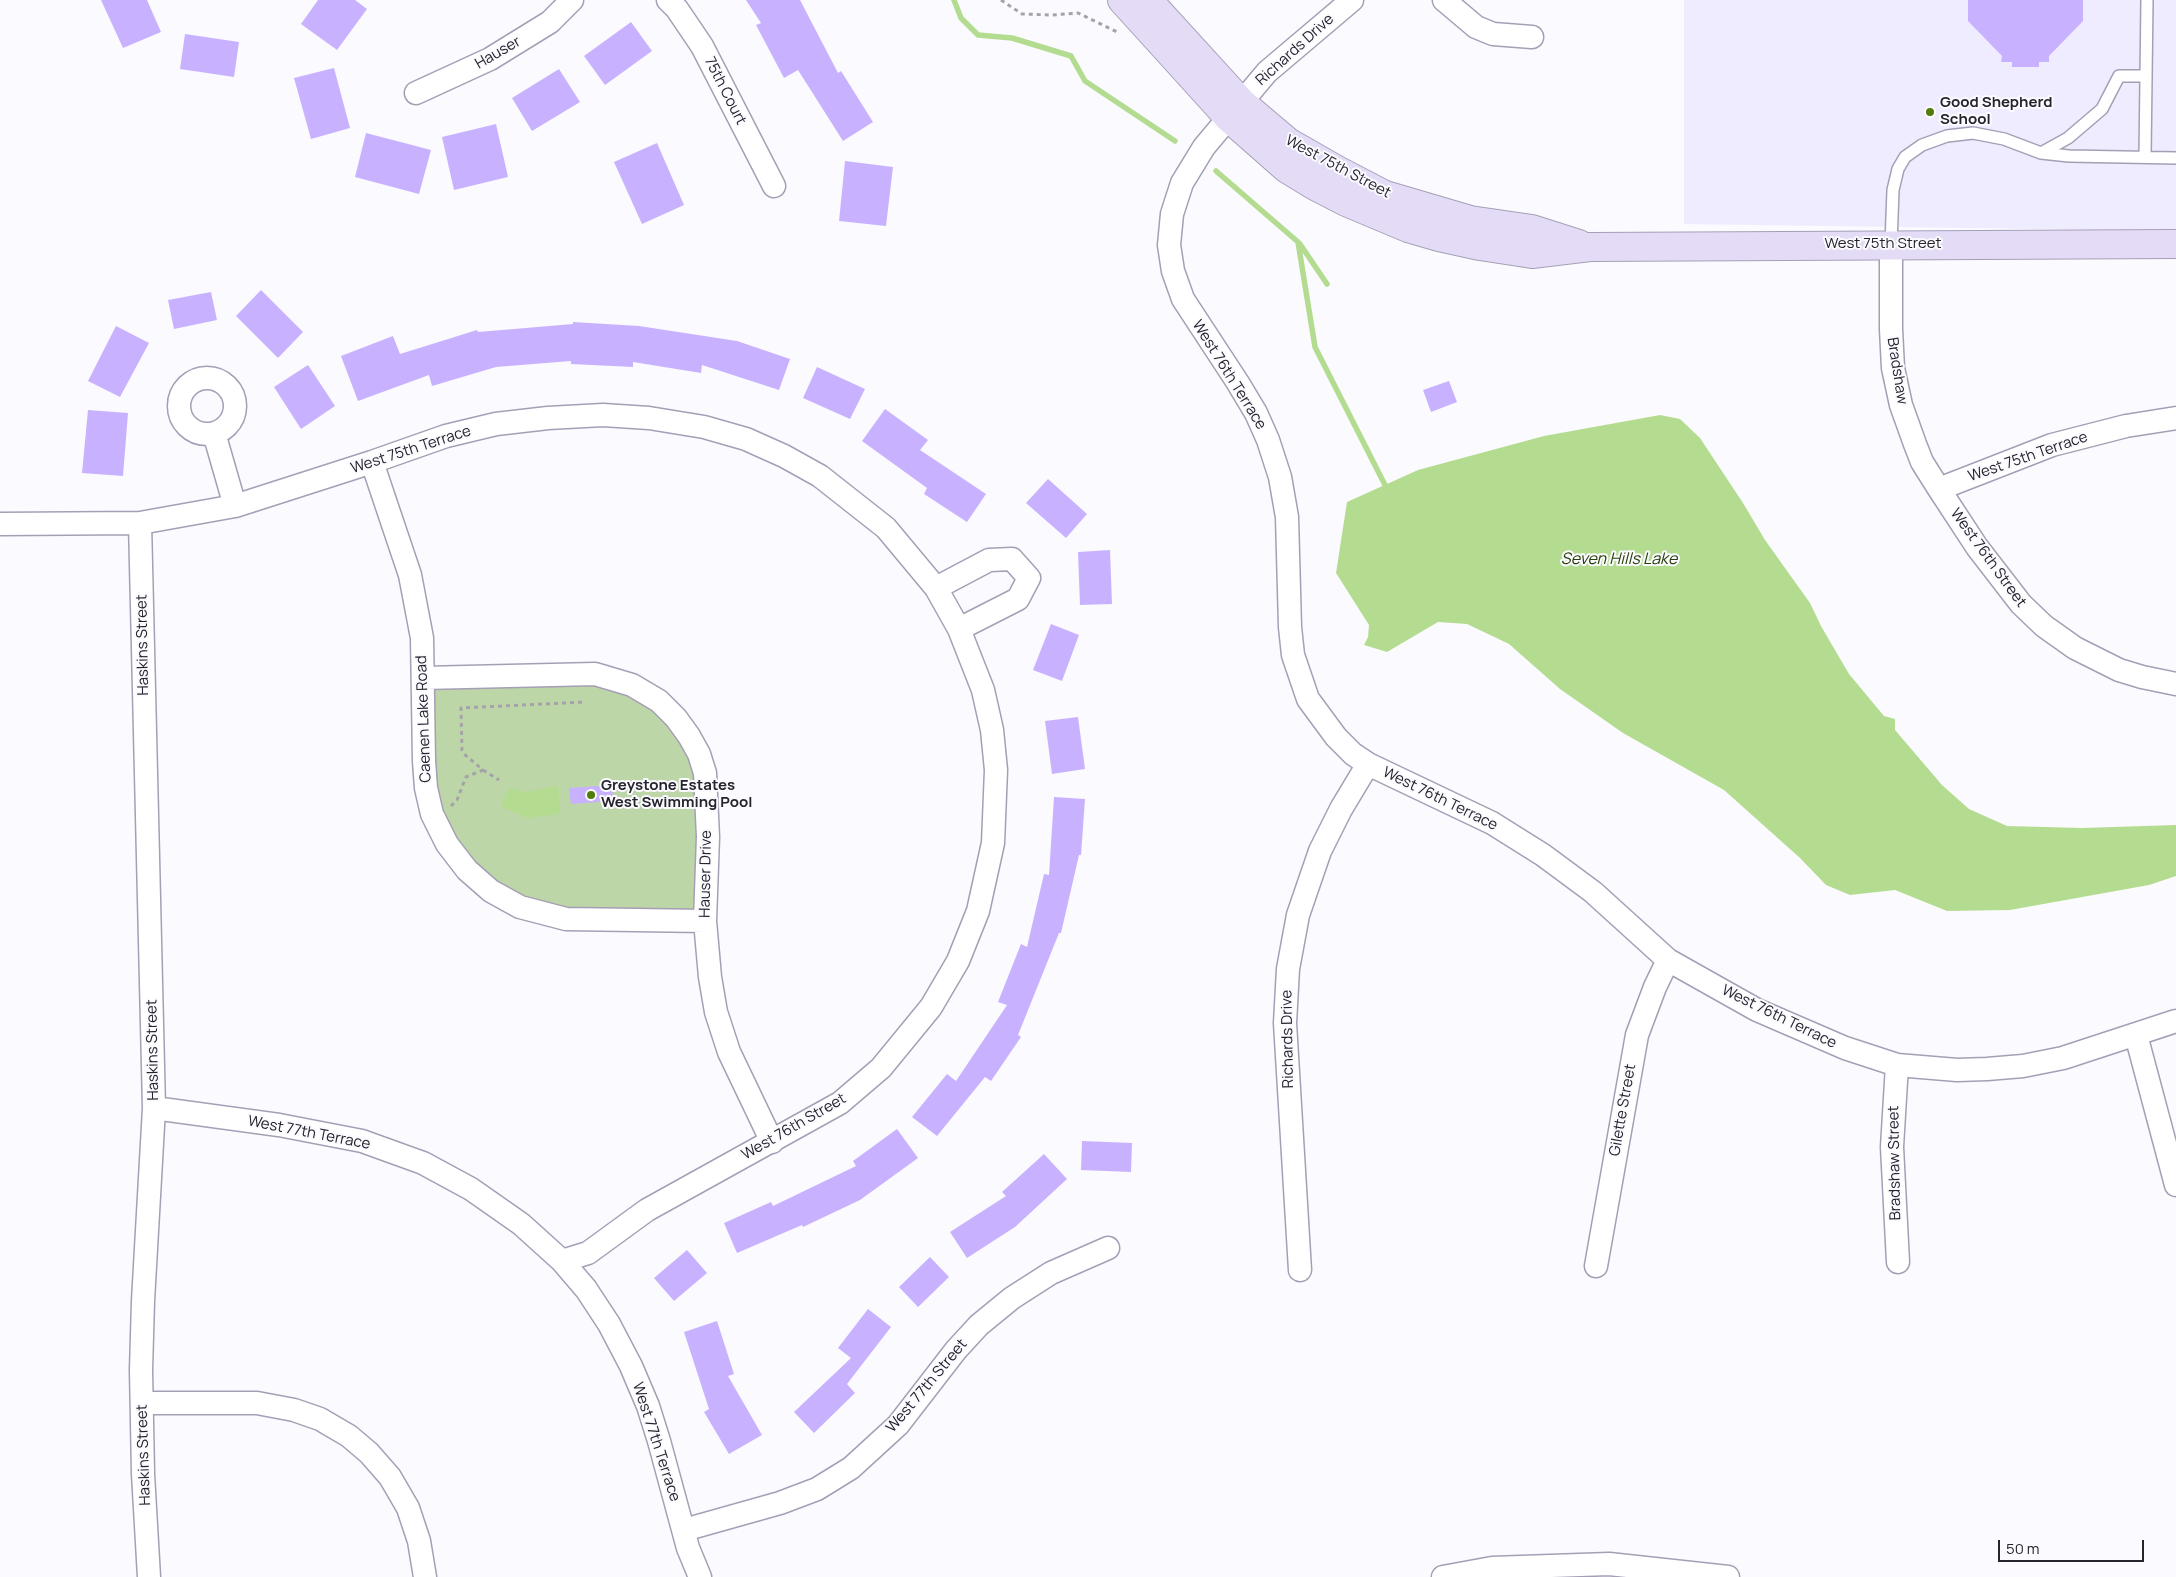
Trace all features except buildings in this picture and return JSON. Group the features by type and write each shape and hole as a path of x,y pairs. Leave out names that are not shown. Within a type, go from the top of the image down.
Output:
{"main road":[{"path":"1122,0 1235,110"},
{"path":"1148,0 1235,110"},
{"name":"West 75th Street","path":"1235,110 1286,168 1314,186 1346,202 1408,228 1480,246 1532,254 1590,247 2176,244"}],"street":[{"name":"Hauser","path":"416,93 490,59 550,22 572,0"},
{"name":"75th Court","path":"668,0 677,9 702,46 774,186"},
{"name":"Richards Drive","path":"1235,110 1268,72 1352,0"},
{"path":"1444,0 1476,27 1493,34 1532,37"},
{"name":"West 76th Terrace","path":"1235,110 1204,147 1182,183 1172,214 1169,245 1173,271 1183,299 1238,383 1256,413 1268,440 1280,477 1287,517 1290,627 1293,655 1308,699 1336,737 1353,754 1368,764 1492,823 1543,855 1593,892 1668,960 1757,1010 1845,1048 1898,1065 1958,1070 2023,1066 2063,1058 2136,1036 2176,1021"},
{"name":"Bradshaw","path":"1891,244 1893,368 1901,405 1914,444 1922,462 1939,490"},
{"name":"West 75th Terrace","path":"0,524 140,523 235,506 446,436 496,424 548,418 603,415 649,418 704,427 746,439 820,476 886,528 936,588 959,628"},
{"name":"West 75th Terrace","path":"1939,490 2052,446 2126,426 2176,418"},
{"path":"214,433 235,506"},
{"name":"Caenen Lake Road","path":"372,462 410,575 422,638 426,788 432,814 446,844 467,870 491,892 520,907 566,918 705,921"},
{"name":"West 76th Street","path":"1939,490 1977,547 2020,604 2044,626 2075,648 2119,670 2176,684"},
{"name":"Haskins Street","path":"140,523 154,1108 143,1301 142,1403 149,1577"},
{"path":"936,588 989,560 1012,560 1029,578 1018,599 959,628"},
{"name":"West 76th Street","path":"562,1261 588,1253 647,1210 840,1103 881,1068 931,1008 958,961 978,911 993,843 996,770 992,730 983,690 959,628"},
{"name":"Hauser Drive","path":"423,678 595,674 632,685 659,701 676,718 699,754 705,773 708,837 705,921 710,978 716,1012 729,1052 772,1142"},
{"name":"Richards Drive","path":"1300,1270 1285,1023 1288,969 1298,915 1320,851 1368,764"},
{"name":"Gilette Street","path":"1596,1266 1637,1035 1655,987 1668,960"},
{"path":"2136,1036 2176,1185"},
{"name":"Bradshaw Street","path":"1898,1065 1894,1099 1892,1147 1898,1262"},
{"name":"West 77th Terrace","path":"154,1108 279,1125 362,1141 423,1163 478,1194 520,1224 562,1261 586,1289 609,1324 631,1366 648,1406 684,1530 700,1577"},
{"name":"West 77th Street","path":"684,1530 780,1503 818,1489 851,1468 898,1425 956,1350 979,1325 1012,1298 1051,1273 1108,1248"},
{"path":"142,1403 257,1403 303,1413 320,1419 349,1436 369,1453 390,1477 408,1508 419,1541 425,1577"},
{"path":"1443,1577 1492,1568 1610,1564 1728,1577"}],"lane":[{"path":"2145,157 2147,0"},
{"path":"2041,153 2068,138 2102,109 2119,76 2146,76"},
{"path":"1891,244 1893,190 1898,169 1905,156 1922,145 1947,136 1973,133 2004,139 2041,153 2069,156 2176,158"}],"path":[{"path":"1002,0 1022,14 1052,16 1078,12 1119,33 1126,40"},
{"path":"499,780 483,770 464,754 462,750 461,708 585,702"},
{"path":"446,810 457,800 466,777 483,770"}],"shaded area":[{"name":"Good Shepherd School","path":"1684,0 2176,0 2176,231 1684,224"},
{"path":"423,678 632,685 699,754 705,921 566,919 491,891 432,814"}],"water":[{"name":"Seven Hills Lake","path":"1660,415 1680,419 1700,438 1765,540 1810,603 1849,674 1884,716 1895,719 1895,730 1942,785 1969,809 2007,826 2082,828 2176,825 2176,876 2149,885 2010,910 1947,911 1895,890 1850,895 1826,885 1800,858 1724,790 1623,733 1560,689 1509,644 1467,624 1438,622 1387,652 1364,645 1368,637 1369,625 1336,573 1347,502 1418,470 1544,436"},
{"path":"558,786 560,814 527,818 501,806 509,788 525,792"}],"waterway":[{"path":"954,0 961,18 978,35 1012,38 1071,56 1085,81 1175,141"},
{"path":"1216,171 1298,242 1315,347 1385,485"},
{"path":"1300,244 1327,284"}],"place":[{"name":"Good Shepherd School","path":"1930,112"},
{"name":"Greystone Estates West Swimming Pool","path":"591,795"}]}
